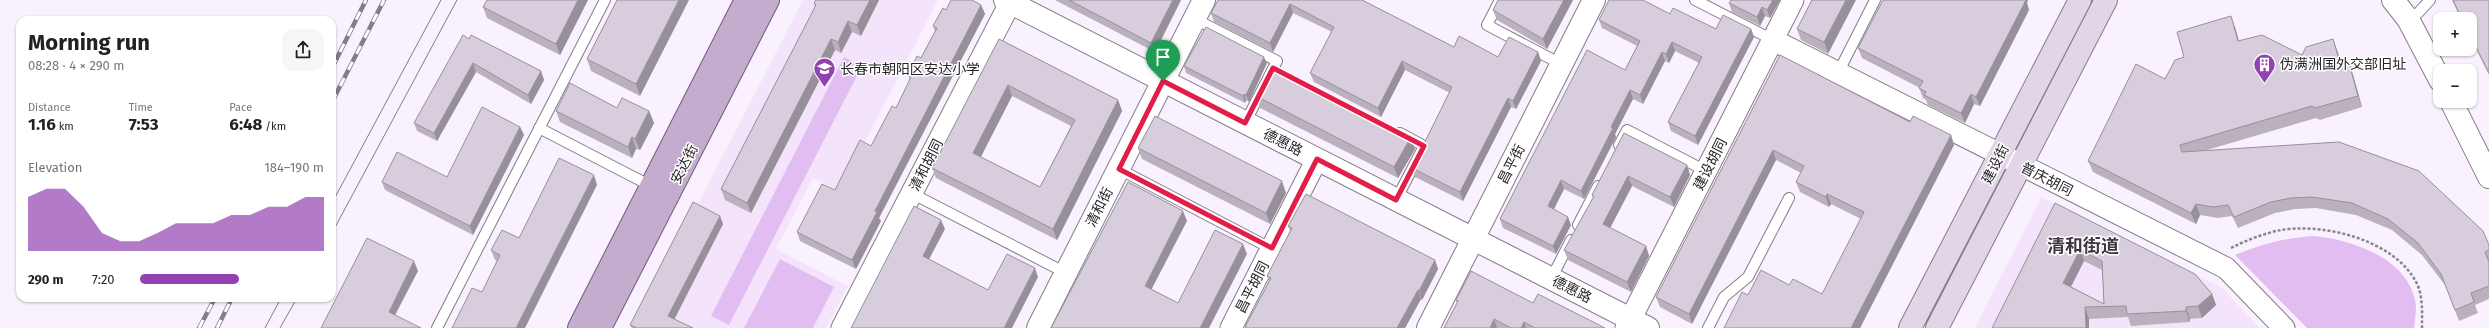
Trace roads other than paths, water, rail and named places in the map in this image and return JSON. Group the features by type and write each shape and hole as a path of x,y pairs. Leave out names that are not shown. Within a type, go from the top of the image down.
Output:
{"main road":[{"name":"安达街","path":"579,328 746,0"},
{"name":"安达街","path":"600,328 768,0"},
{"name":"建设街","path":"1910,328 2080,0"},
{"name":"建设街","path":"1937,328 2106,0"}],"street":[{"name":"清和街","path":"1038,328 1204,0"},
{"name":"昌平街","path":"1428,328 1594,0"},
{"name":"建设胡同","path":"1635,325 1706,171 1793,0"},
{"path":"2393,0 2408,19 2433,67"},
{"name":"德惠路","path":"1007,1 1551,279 1635,325"},
{"name":"清和胡同","path":"842,328 1007,1"},
{"name":"普庆胡同","path":"1773,40 2231,272 2284,328"},
{"path":"2454,108 2489,177"},
{"name":"昌平胡同","path":"1231,328 1317,159"}],"lane":[{"path":"437,328 606,0"},
{"path":"1500,0 1487,26 1562,64"},
{"path":"1695,0 1773,40"},
{"path":"1838,73 1875,0"},
{"path":"2408,19 2418,13 2430,0"},
{"path":"1194,19 1277,61 1277,70 1245,123"},
{"path":"539,128 651,186"},
{"path":"1390,128 1424,146 1396,200"},
{"path":"1616,151 1627,130 1706,171"},
{"path":"1119,169 1272,248"},
{"path":"1551,279 1602,180"},
{"path":"911,193 1066,273"},
{"path":"1708,328 1724,297 1748,277 1789,198"}],"tram line":[{"path":"336,196 441,0"},
{"path":"336,226 457,0"},
{"path":"265,328 279,302"},
{"path":"280,328 295,302"}],"railway":[{"path":"336,60 366,0"},
{"path":"336,94 384,0"},
{"path":"199,328 213,302"},
{"path":"217,328 230,302"}],"place":[{"name":"伪满洲国外交部旧址","path":"2264,84"},
{"name":"长春市朝阳区安达小学","path":"825,88"}],"district":[{"name":"清和街道","path":"2083,246"}]}
